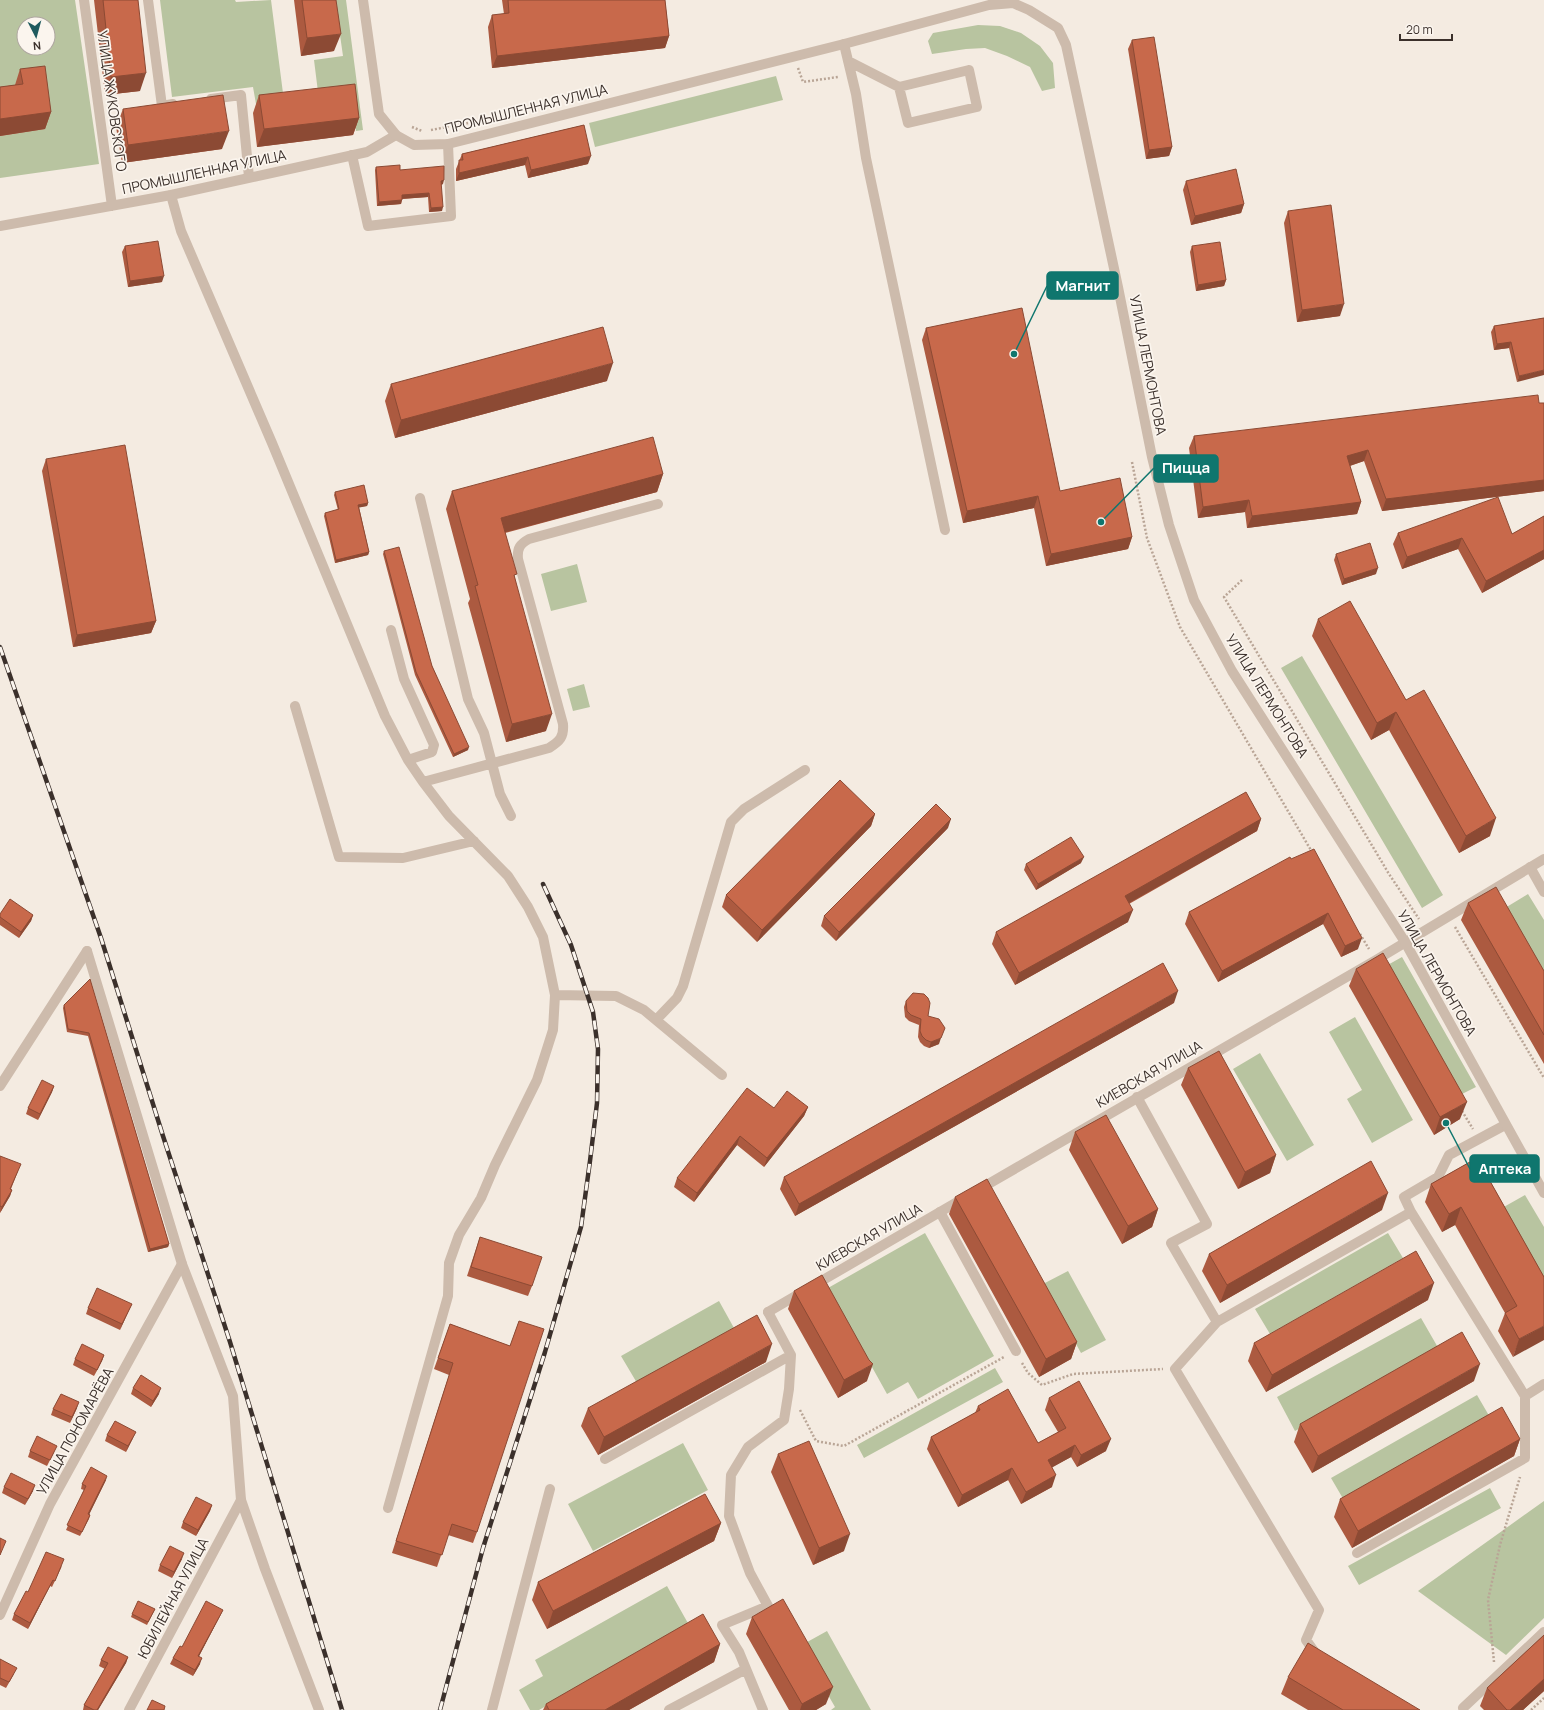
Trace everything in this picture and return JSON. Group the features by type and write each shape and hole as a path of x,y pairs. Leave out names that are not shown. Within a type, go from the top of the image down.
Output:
{"street":[{"name":"УЛИЦА ЖУКОВСКОГО","path":"84,0 112,206"},
{"path":"148,0 162,106 183,103"},
{"path":"363,0 379,114 396,135"},
{"name":"УЛИЦА ЛЕРМОНТОВА","path":"989,5 1013,3 1029,10 1058,28 1066,45 1118,287 1152,457 1169,525 1194,600 1232,671 1405,942 1544,1193"},
{"name":"ПРОМЫШЛЕННАЯ УЛИЦА","path":"0,226 171,195 367,152 396,135 414,145 448,144 844,44 989,5"},
{"path":"844,44 856,94 866,158 945,530"},
{"path":"848,61 899,87 969,70 977,107 908,123 899,87"},
{"path":"198,101 241,95 249,177"},
{"path":"352,155 368,226 451,216 448,144"},
{"path":"171,195 181,231 272,442 385,716 408,760 448,816 508,876 528,907 543,937 555,995 553,1030 537,1080 494,1166 481,1198 459,1235 450,1263 448,1296 388,1508"},
{"path":"420,498 468,699 484,733 500,794 511,816"},
{"path":"423,782 549,748 560,741 563,733 563,724 518,559 518,550 521,544 529,539 658,504"},
{"path":"391,630 404,679 434,746 432,752 427,755 408,760"},
{"path":"295,706 339,857 403,858 474,841"},
{"path":"656,1020 677,998 683,986 731,822 744,809 805,770"},
{"name":"КИЕВСКАЯ УЛИЦА","path":"791,1355 768,1312 820,1287 940,1212 1376,960 1425,928 1544,859"},
{"path":"1530,867 1544,892"},
{"path":"0,1086 87,951 182,1264 233,1396 242,1500 265,1569 319,1710"},
{"path":"555,995 616,996 644,1010 722,1075"},
{"path":"1137,1097 1207,1224 1171,1243 1216,1322"},
{"path":"1358,1553 1525,1458 1525,1396 1411,1212 1404,1197 1438,1177 1449,1155 1505,1125"},
{"path":"940,1212 1016,1351"},
{"path":"1326,1663 1320,1659 1306,1640 1319,1610 1176,1369 1216,1322 1411,1212"},
{"name":"УЛИЦА ПОНОМАРЁВА","path":"0,1615 50,1504 182,1264"},
{"path":"763,1710 739,1652 722,1625 768,1606 750,1573 729,1516 731,1475 748,1447 784,1420 789,1389 791,1355"},
{"path":"605,1459 791,1355"},
{"path":"1525,1396 1544,1384"},
{"path":"492,1710 550,1489"},
{"name":"ЮБИЛЕЙНАЯ УЛИЦА","path":"129,1710 242,1500"},
{"path":"1464,1710 1462,1708 1544,1632"},
{"path":"669,1710 746,1669"}],"path":[{"path":"793,57 803,82 852,76"},
{"path":"406,125 424,131 475,122"},
{"path":"1132,462 1148,538 1180,627 1314,856"},
{"path":"1242,580 1224,598 1389,874 1425,928"},
{"path":"1448,915 1544,1078"},
{"path":"1359,932 1376,960"},
{"path":"1459,1105 1479,1140"},
{"path":"789,1389 816,1441 844,1446 1016,1351 1028,1373 1042,1385 1073,1374 1176,1369"},
{"path":"1495,1678 1488,1600 1500,1545 1525,1458"},
{"path":"1531,1710 1544,1698"}],"green space":[{"path":"0,0 75,0 99,164 0,178 0,136 44,129 0,104"},
{"path":"160,0 235,0 236,2 271,0 284,101 256,104 253,87 172,97"},
{"path":"335,0 346,0 363,130 356,131 351,96 319,100 314,60 343,56"},
{"path":"978,25 1000,26 1021,33 1040,46 1053,63 1055,88 1042,91 1030,67 985,48 932,54 928,41 933,33"},
{"path":"776,76 783,100 595,147 589,123"},
{"path":"577,564 587,602 551,611 541,574"},
{"path":"1302,656 1443,895 1422,908 1281,668"},
{"path":"584,684 590,707 573,711 567,689"},
{"path":"1528,894 1544,920 1544,975 1505,908"},
{"path":"1402,957 1476,1087 1458,1096 1384,967"},
{"path":"1355,1017 1413,1120 1372,1143 1347,1099 1362,1090 1329,1032"},
{"path":"1260,1053 1314,1145 1287,1161 1233,1069"},
{"path":"1525,1195 1544,1227 1544,1280 1502,1208"},
{"path":"925,1233 994,1356 918,1399 908,1382 887,1394 828,1288"},
{"path":"1388,1233 1403,1258 1270,1334 1255,1309"},
{"path":"1068,1271 1106,1340 1081,1353 1043,1284"},
{"path":"719,1301 734,1328 637,1383 621,1356"},
{"path":"1421,1318 1440,1351 1295,1431 1277,1397"},
{"path":"995,1368 1003,1382 864,1458 857,1445"},
{"path":"1477,1395 1491,1419 1345,1502 1331,1478"},
{"path":"683,1443 708,1490 593,1551 568,1504"},
{"path":"1490,1488 1501,1508 1359,1585 1348,1566"},
{"path":"1544,1501 1544,1618 1506,1655 1418,1591"},
{"path":"667,1586 689,1625 539,1710 530,1710 519,1690 543,1676 535,1660"},
{"path":"827,1631 871,1710 831,1710 835,1707 800,1646"}],"building":[{"path":"103,0 138,0 146,73 111,77"},
{"path":"302,0 336,0 341,34 307,38"},
{"path":"508,0 665,0 669,36 497,56 492,15 509,13"},
{"path":"1154,37 1172,147 1149,150 1132,40"},
{"path":"45,66 51,112 0,119 0,87 23,84 20,69"},
{"path":"355,84 359,118 264,129 259,95"},
{"path":"223,95 229,131 128,145 123,109"},
{"path":"584,125 591,156 531,170 528,157 459,173 459,160 463,160 462,154"},
{"path":"400,165 400,170 444,166 444,180 441,181 443,207 431,208 429,193 402,195 402,200 379,202 376,167"},
{"path":"1236,169 1244,204 1195,216 1186,181"},
{"path":"1331,205 1344,304 1302,310 1288,211"},
{"path":"158,241 164,276 130,281 125,246"},
{"path":"1220,242 1226,280 1198,285 1192,246"},
{"path":"1022,308 1060,491 1120,478 1132,537 1051,554 1038,496 967,511 926,328"},
{"path":"1544,318 1544,370 1519,376 1511,342 1497,344 1494,326"},
{"path":"603,327 613,363 401,420 391,384"},
{"path":"1538,395 1539,403 1544,403 1544,480 1386,499 1368,450 1347,456 1361,502 1252,516 1249,500 1203,507 1194,436"},
{"path":"653,437 663,474 501,518 517,574 514,575 552,714 512,724 475,586 478,585 452,491"},
{"path":"125,445 156,621 77,635 46,459"},
{"path":"364,485 368,503 358,505 369,552 336,560 325,513 339,509 335,492"},
{"path":"1498,497 1512,534 1544,516 1544,550 1486,581 1462,538 1407,557 1398,533"},
{"path":"1370,543 1378,568 1344,579 1336,554"},
{"path":"399,547 432,666 469,747 454,754 416,672 384,551"},
{"path":"1350,601 1406,700 1424,690 1496,818 1466,836 1396,712 1377,723 1318,619"},
{"path":"840,780 875,814 762,930 726,895"},
{"path":"1246,792 1261,819 1125,896 1133,910 1019,973 996,932"},
{"path":"936,804 951,819 839,932 824,916"},
{"path":"1071,837 1084,857 1038,884 1026,864"},
{"path":"1314,849 1362,938 1345,946 1328,913 1222,971 1189,912 1290,857 1291,859"},
{"path":"1496,887 1544,971 1544,1035 1468,903"},
{"path":"10,899 33,915 21,932 0,917 0,914"},
{"path":"1383,953 1467,1102 1440,1117 1356,969"},
{"path":"1163,963 1178,991 799,1204 784,1177"},
{"path":"90,979 169,1244 150,1249 89,1033 68,1029 64,1005"},
{"path":"913,993 924,994 928,998 930,1003 928,1016 939,1019 945,1028 941,1038 931,1042 922,1036 920,1031 921,1019 911,1015 907,1011 906,1001"},
{"path":"1219,1051 1276,1155 1245,1172 1188,1068"},
{"path":"42,1080 54,1086 40,1114 28,1108"},
{"path":"747,1088 774,1108 787,1091 808,1107 767,1158 740,1136 697,1193 677,1178"},
{"path":"1106,1115 1158,1209 1128,1226 1075,1132"},
{"path":"0,1156 21,1164 10,1189 12,1190 2,1207 0,1206"},
{"path":"1477,1158 1544,1277 1544,1326 1519,1339 1505,1313 1517,1306 1461,1207 1449,1214 1431,1184"},
{"path":"1371,1161 1388,1193 1227,1285 1209,1254"},
{"path":"987,1179 1077,1342 1046,1359 955,1197"},
{"path":"480,1237 542,1257 532,1286 471,1267"},
{"path":"1416,1251 1434,1283 1272,1375 1254,1343"},
{"path":"822,1275 869,1360 873,1364 844,1380 794,1291"},
{"path":"97,1288 132,1304 122,1324 88,1308"},
{"path":"757,1315 772,1344 604,1437 588,1408"},
{"path":"519,1321 544,1329 477,1532 452,1524 442,1555 396,1541 453,1363 438,1358 450,1324 510,1346"},
{"path":"1462,1332 1480,1364 1318,1456 1300,1424"},
{"path":"82,1344 104,1355 97,1370 75,1359"},
{"path":"141,1375 161,1388 153,1401 133,1388"},
{"path":"1079,1381 1111,1439 1081,1455 1075,1445 1048,1460 1056,1475 1026,1492 1012,1468 962,1495 931,1437 980,1410 978,1406 1008,1389 1038,1443 1066,1428 1049,1398"},
{"path":"61,1394 79,1402 72,1417 53,1409"},
{"path":"1502,1407 1520,1439 1358,1531 1340,1499"},
{"path":"115,1421 136,1432 128,1446 107,1435"},
{"path":"37,1436 57,1446 50,1460 30,1451"},
{"path":"809,1441 850,1534 819,1548 778,1454"},
{"path":"91,1467 107,1476 88,1514 90,1515 82,1532 67,1525 86,1486 82,1484"},
{"path":"11,1473 35,1485 28,1499 4,1487"},
{"path":"705,1494 721,1523 553,1611 538,1582"},
{"path":"196,1497 212,1505 198,1530 183,1522"},
{"path":"0,1538 6,1541 0,1555"},
{"path":"170,1546 184,1553 174,1572 160,1565"},
{"path":"46,1552 64,1559 55,1581 53,1580 30,1623 14,1614 26,1591 28,1592"},
{"path":"783,1599 833,1687 802,1704 752,1617"},
{"path":"138,1601 155,1609 148,1622 132,1614"},
{"path":"206,1601 223,1610 198,1656 202,1658 195,1670 173,1658 180,1646 182,1647"},
{"path":"703,1614 720,1644 605,1710 549,1710 546,1704"},
{"path":"1544,1635 1544,1679 1510,1710 1507,1710 1487,1688"},
{"path":"1308,1643 1420,1710 1343,1710 1288,1677"},
{"path":"108,1647 128,1657 97,1710 94,1710 84,1705 108,1663 101,1660"},
{"path":"0,1659 17,1668 9,1682 0,1678"},
{"path":"152,1700 165,1706 164,1710 147,1710"}],"railway":[{"path":"0,647 101,938 230,1342 342,1710"},
{"path":"440,1710 483,1548 545,1352 581,1227 590,1161 597,1103 598,1049 593,1012 571,945 543,884"}],"place":[{"name":"Магнит","path":"1014,354"},
{"name":"Пицца","path":"1101,522"},
{"name":"Аптека","path":"1446,1123"}]}
